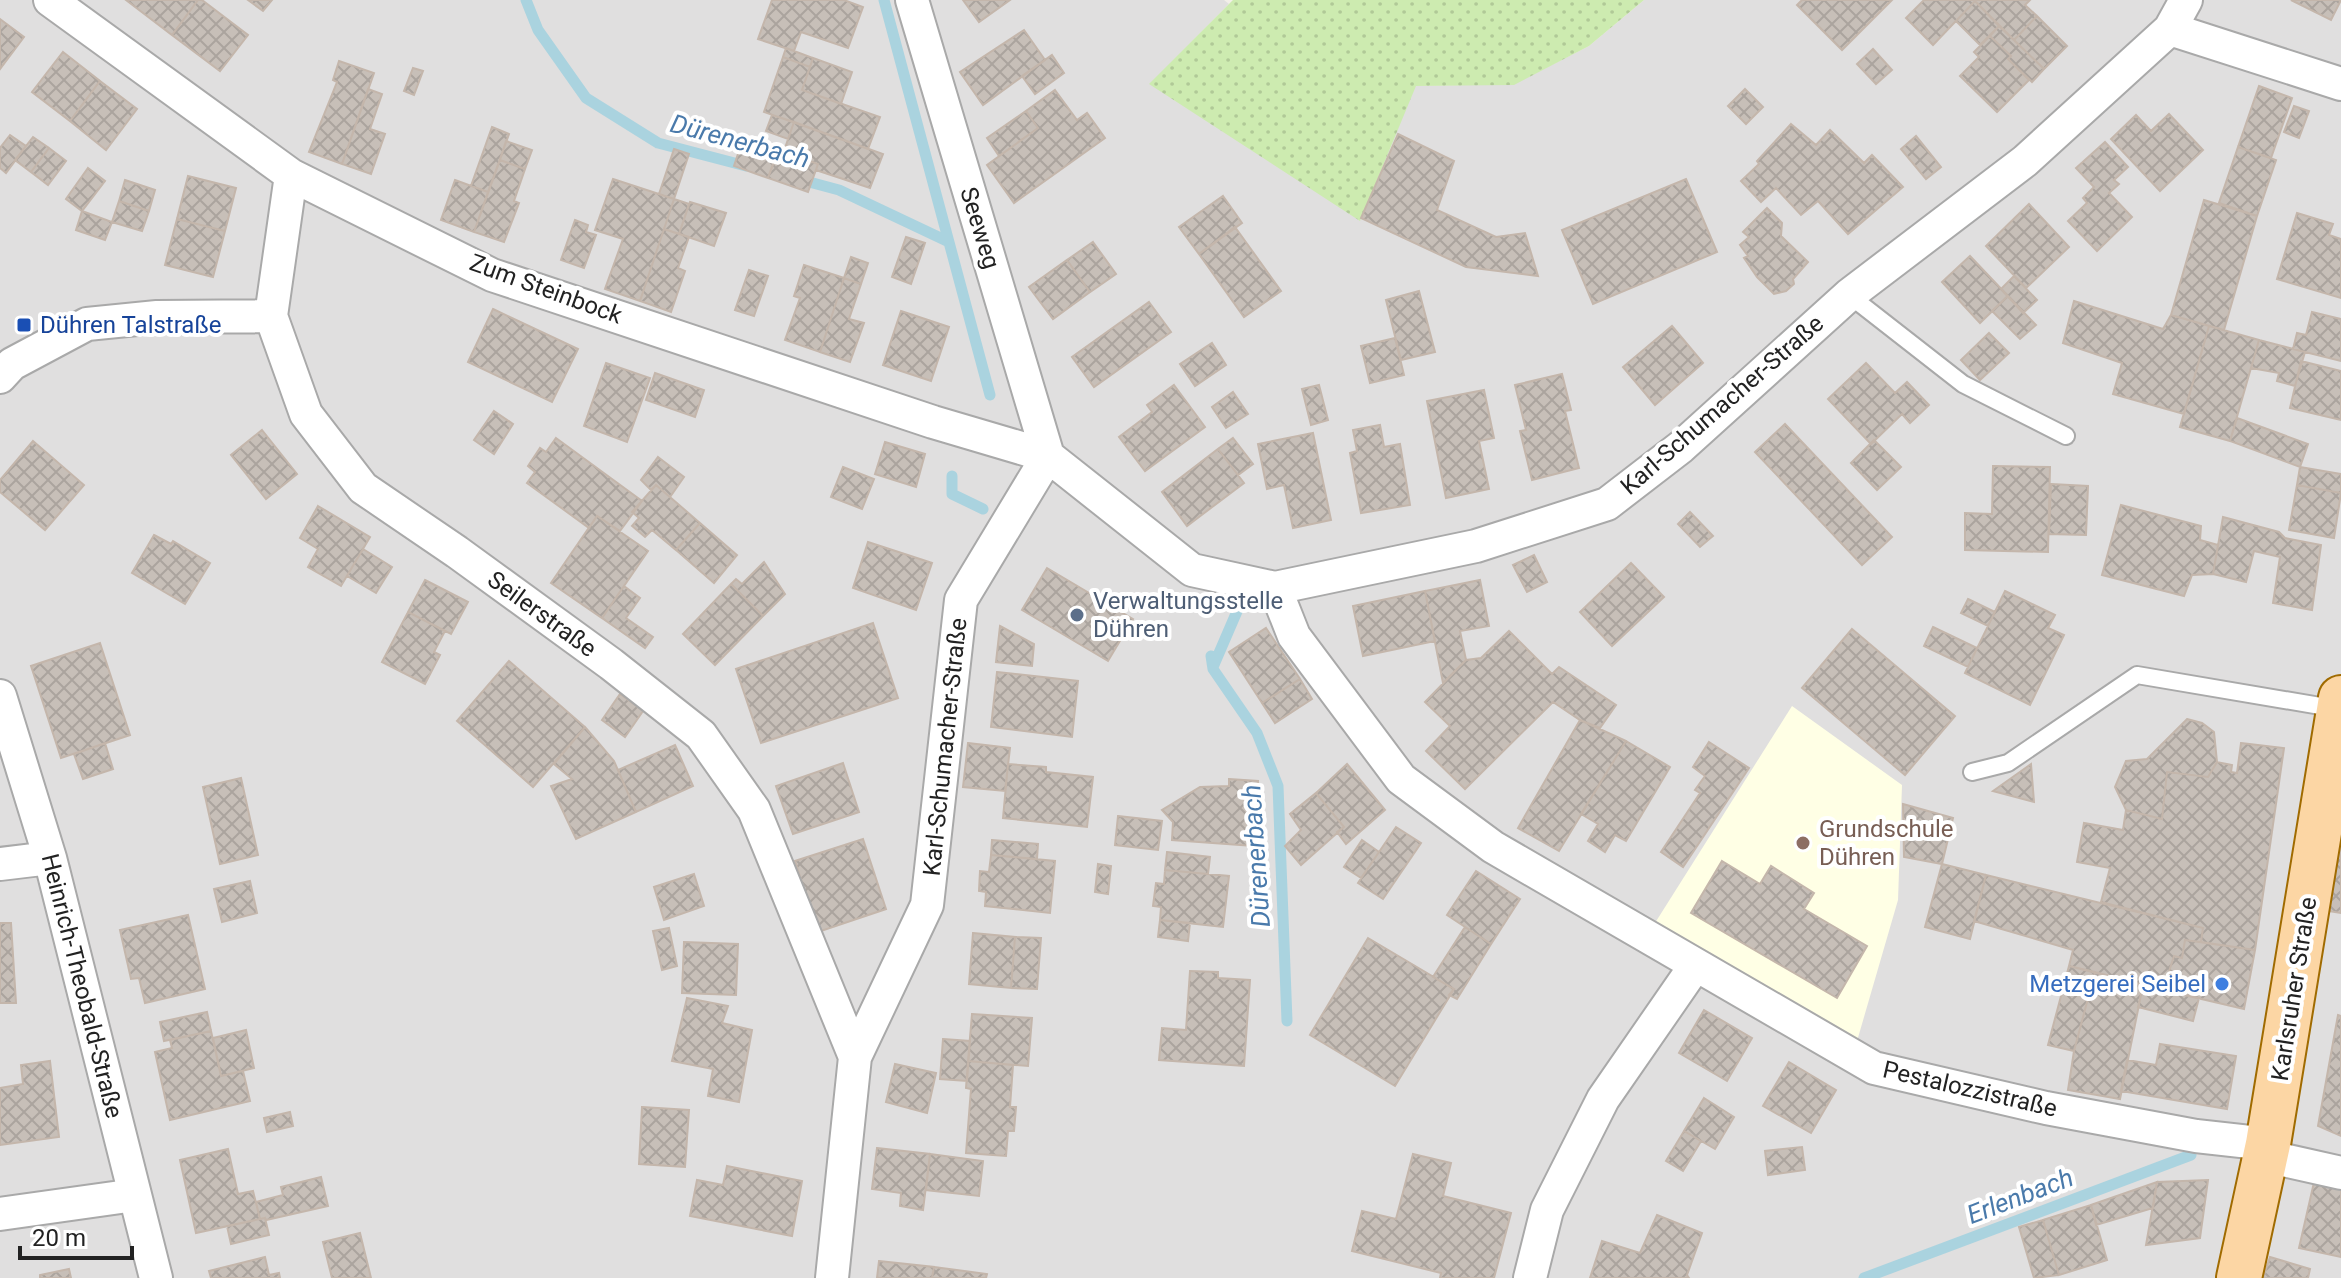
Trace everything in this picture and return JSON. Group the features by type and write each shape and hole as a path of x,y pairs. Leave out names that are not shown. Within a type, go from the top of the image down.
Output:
{"main road":[{"name":"Karlsruher Straße","path":"2239,1278 2267,1150 2340,704"}],"street":[{"name":"Zum Steinbock","path":"50,0 291,175 492,275 933,422 1048,456"},
{"name":"Seeweg","path":"912,0 1048,456"},
{"name":"Karl-Schumacher-Straße","path":"832,1278 855,1057 927,905 961,600 1048,456 1192,570 1275,588 1476,546 1607,504 1681,447 1849,295 2025,161 2170,29 2186,0"},
{"path":"2170,29 2341,84"},
{"name":"Seilerstraße","path":"291,175 271,316 306,414 363,488 598,655 701,735 754,810 855,1057"},
{"path":"0,377 12,364 87,324 157,317 271,316"},
{"name":"Pestalozzistraße","path":"1275,588 1294,636 1401,779 1493,847 1874,1068 2046,1108 2267,1150 2341,1173"},
{"name":"Heinrich-Theobald-Straße","path":"0,696 50,858 156,1278"},
{"path":"0,864 50,858"},
{"path":"1530,1278 1547,1210 1603,1099 1695,966"},
{"path":"0,1214 135,1195"}],"lane":[{"path":"1849,295 1963,384 2066,436"},
{"path":"1972,772 2008,763 2137,675 2340,704"}],"shaded area":[{"path":"0,0 1224,0 1229,4 1150,84 1416,86 1514,84 1589,46 1644,0 2341,0 2341,1278 0,1278"},
{"name":"Grundschule Dühren","path":"1792,706 1902,785 1898,900 1855,1048 1655,923"}],"green space":[{"path":"1233,0 1644,0 1589,46 1514,85 1416,86 1360,221 1149,84"}],"building":[{"path":"126,0 198,0 172,35"},
{"path":"198,0 248,35 220,71 172,35"},
{"path":"248,0 272,0 263,11"},
{"path":"772,0 844,0 863,7 848,48 801,32 794,51 758,39"},
{"path":"963,0 1010,0 979,22"},
{"path":"1802,0 1892,0 1842,50 1797,5"},
{"path":"1924,0 1975,1 1933,45 1906,18"},
{"path":"1976,0 2030,0 2025,5 2037,16 2014,40"},
{"path":"2291,0 2341,0 2331,20"},
{"path":"1975,1 1999,26 1980,45 1956,21"},
{"path":"2037,16 2067,46 2044,69 2014,40"},
{"path":"0,19 24,37 0,69"},
{"path":"1999,26 2044,69 2032,82 1990,36"},
{"path":"1024,30 1045,60 983,105 960,72"},
{"path":"1990,36 2011,56 2008,59 2029,80 1997,112 1960,76 1979,57 1974,52"},
{"path":"786,48 813,58 810,67 783,57"},
{"path":"1873,49 1892,70 1876,84 1857,64"},
{"path":"63,52 100,81 70,121 32,92"},
{"path":"1052,55 1064,73 1035,94 1022,76"},
{"path":"783,57 810,67 802,90 880,117 868,149 764,112"},
{"path":"813,58 852,72 841,104 802,90"},
{"path":"339,61 374,73 342,164 309,152 337,82 333,80"},
{"path":"413,68 423,71 414,95 404,91"},
{"path":"100,81 137,109 106,150 70,121"},
{"path":"2259,86 2292,98 2271,158 2238,147"},
{"path":"368,89 382,94 370,129 385,134 371,174 342,164"},
{"path":"1745,89 1763,107 1746,124 1728,106"},
{"path":"1055,90 1077,120 1087,113 1105,138 1014,203 987,165 1038,128 1026,111"},
{"path":"2294,106 2309,111 2299,138 2284,132"},
{"path":"1026,111 1038,128 999,156 987,138"},
{"path":"2169,114 2203,150 2160,191 2111,139 2136,115 2151,131"},
{"path":"772,115 794,122 788,139 766,131"},
{"path":"794,122 883,154 870,188 816,170 818,164 784,151"},
{"path":"1791,124 1816,145 1830,130 1864,163 1872,155 1903,187 1848,234 1818,201 1801,215 1776,188 1761,202 1741,181"},
{"path":"492,127 509,134 488,192 471,186"},
{"path":"1398,134 1454,161 1437,210 1496,237 1525,233 1538,276 1466,267 1361,218"},
{"path":"10,135 26,146 6,173 0,168 0,148"},
{"path":"1916,136 1941,167 1926,179 1901,149"},
{"path":"33,137 49,148 31,172 15,160"},
{"path":"506,141 532,150 525,169 500,160"},
{"path":"742,142 777,154 768,178 734,166"},
{"path":"2105,142 2128,167 2114,180 2119,184 2109,193 2132,217 2097,251 2068,221 2087,203 2083,198 2094,187 2076,168"},
{"path":"2238,147 2276,160 2257,216 2219,203"},
{"path":"49,148 66,161 48,185 31,172"},
{"path":"674,149 689,154 674,199 659,194"},
{"path":"778,150 818,164 808,192 768,178"},
{"path":"500,160 525,169 514,201 519,203 504,242 474,232"},
{"path":"88,168 105,181 82,211 66,199"},
{"path":"188,176 236,188 225,231 177,219"},
{"path":"613,179 674,199 640,301 605,289 623,239 595,230"},
{"path":"1686,179 1717,252 1593,304 1562,230"},
{"path":"125,180 155,190 149,211 119,201"},
{"path":"455,180 488,192 474,232 441,220"},
{"path":"1223,196 1242,223 1199,254 1179,227"},
{"path":"674,199 689,204 679,234 664,229"},
{"path":"2204,200 2257,216 2224,330 2171,315"},
{"path":"119,201 149,211 142,231 112,222"},
{"path":"690,202 726,213 714,246 679,234"},
{"path":"2029,204 2069,247 2026,288 1986,246"},
{"path":"1767,208 1782,223 1781,236 1808,262 1793,279 1794,284 1786,291 1774,294 1757,277 1744,258 1748,256 1740,245 1749,237 1743,232"},
{"path":"82,211 112,222 105,240 76,230"},
{"path":"2297,213 2333,224 2329,235 2341,239 2341,298 2277,279"},
{"path":"177,219 225,231 213,277 165,265"},
{"path":"575,220 588,225 586,232 596,235 584,268 561,260"},
{"path":"1235,227 1281,291 1244,317 1199,254"},
{"path":"664,229 689,237 678,268 685,271 671,312 640,301"},
{"path":"906,237 925,243 911,284 892,277"},
{"path":"1093,242 1116,274 1090,292 1067,260"},
{"path":"1970,256 2008,296 1980,323 1942,282"},
{"path":"851,257 868,263 861,284 844,278"},
{"path":"1067,260 1090,292 1053,319 1029,287"},
{"path":"804,265 844,278 820,352 785,340 800,298 794,296"},
{"path":"749,270 768,276 754,316 735,310"},
{"path":"2014,276 2037,300 2023,313 2001,289"},
{"path":"844,278 861,284 849,319 864,323 850,362 820,352"},
{"path":"1419,291 1435,352 1401,360 1386,300"},
{"path":"2008,296 2036,325 2020,339 1992,311"},
{"path":"2074,301 2163,329 2171,315 2209,326 2184,414 2113,394 2122,363 2063,343"},
{"path":"1149,302 1171,332 1094,387 1072,357"},
{"path":"493,309 578,349 552,402 468,362"},
{"path":"901,311 949,327 931,381 883,365"},
{"path":"2312,312 2341,319 2341,361 2293,349 2297,333 2306,335"},
{"path":"1672,326 1703,363 1655,405 1623,367"},
{"path":"2209,326 2259,340 2230,441 2180,427"},
{"path":"1989,333 2009,353 1980,380 1961,360"},
{"path":"1395,338 1404,375 1370,383 1361,346"},
{"path":"2259,340 2305,352 2295,386 2277,381 2279,373 2251,368"},
{"path":"1212,343 1226,365 1195,386 1180,364"},
{"path":"2301,361 2341,371 2341,420 2290,408"},
{"path":"606,363 650,378 627,442 584,426"},
{"path":"1866,363 1895,393 1907,382 1929,405 1910,423 1902,414 1871,444 1828,399"},
{"path":"655,373 704,390 695,417 646,400"},
{"path":"1562,374 1571,410 1565,411 1579,468 1532,480 1520,431 1526,430 1515,385"},
{"path":"1174,385 1205,427 1145,471 1119,437 1152,412 1147,405"},
{"path":"1319,385 1328,420 1311,425 1302,389"},
{"path":"1484,390 1494,438 1479,441 1489,489 1446,498 1427,401"},
{"path":"1233,392 1248,414 1226,428 1212,407"},
{"path":"494,411 513,424 494,454 474,440"},
{"path":"2237,418 2308,444 2300,467 2230,441"},
{"path":"1785,424 1892,537 1862,565 1755,452"},
{"path":"1380,425 1384,447 1400,444 1410,505 1361,513 1350,453 1357,451 1353,430"},
{"path":"262,430 297,474 266,499 231,455"},
{"path":"1313,433 1331,520 1293,528 1284,485 1267,489 1258,444"},
{"path":"556,438 642,501 620,531 597,516 589,528 527,483 535,472 528,466 540,448 546,452"},
{"path":"1233,438 1253,464 1238,475 1218,449"},
{"path":"1874,440 1901,467 1877,490 1851,463"},
{"path":"33,441 84,485 45,530 0,492 0,480"},
{"path":"885,442 925,454 916,487 875,474"},
{"path":"1218,449 1244,483 1187,526 1162,492"},
{"path":"658,457 684,477 670,497 656,485 651,490 641,480"},
{"path":"1993,466 2050,467 2048,552 1965,550 1965,513 1992,514"},
{"path":"843,467 874,479 862,509 831,497"},
{"path":"2300,467 2341,474 2341,493 2297,485"},
{"path":"2051,484 2088,486 2086,535 2049,534"},
{"path":"656,485 700,523 676,550 652,530 645,537 632,526 639,518 632,512"},
{"path":"2297,485 2341,493 2334,538 2289,530"},
{"path":"2121,505 2201,526 2200,540 2218,545 2213,574 2192,575 2184,596 2102,575"},
{"path":"318,506 370,537 341,586 308,567 318,549 300,538"},
{"path":"1690,512 1713,536 1700,547 1678,524"},
{"path":"597,516 648,551 602,618 551,583"},
{"path":"2223,517 2279,532 2285,538 2321,545 2312,610 2273,603 2280,557 2254,551 2246,582 2213,574"},
{"path":"700,523 737,555 714,583 676,550"},
{"path":"154,535 171,544 173,541 210,563 185,604 132,573"},
{"path":"868,542 932,563 916,610 853,588"},
{"path":"363,549 392,567 376,593 347,576"},
{"path":"1534,555 1547,582 1527,592 1513,565"},
{"path":"764,562 785,594 763,616 731,584 736,579 742,584"},
{"path":"1631,563 1664,597 1612,646 1580,612"},
{"name":"Verwaltungsstelle Dühren","path":"1047,568 1133,619 1108,661 1022,610"},
{"path":"425,580 468,602 451,634 408,612"},
{"path":"1480,580 1489,626 1460,631 1466,660 1443,683 1425,591"},
{"path":"731,584 763,616 715,665 683,634"},
{"path":"624,586 640,598 626,618 653,637 645,648 602,618"},
{"path":"1425,591 1435,641 1363,656 1353,606"},
{"path":"2005,591 2055,615 2048,628 2064,635 2030,705 1965,673"},
{"path":"1968,599 1995,612 1988,626 1961,613"},
{"path":"408,612 445,631 434,652 440,655 425,684 382,662"},
{"path":"873,623 898,698 761,743 736,669"},
{"path":"1000,626 1034,644 1032,666 996,662"},
{"path":"1933,627 1977,648 1968,667 1924,646"},
{"path":"1266,628 1300,679 1262,703 1229,652"},
{"path":"1852,629 1955,716 1905,775 1802,688"},
{"path":"1509,631 1552,674 1559,667 1616,705 1600,728 1580,720 1553,702 1465,789 1426,751 1450,726 1425,702 1466,660 1481,658"},
{"path":"100,643 130,735 61,758 31,666"},
{"path":"509,661 585,727 533,787 457,721"},
{"path":"997,672 1078,681 1072,737 991,727"},
{"path":"1300,679 1312,699 1275,723 1262,703"},
{"path":"620,694 643,711 625,737 602,720"},
{"path":"2187,719 2202,723 2214,732 2217,762 2208,777 2167,772 2162,819 2126,810 2115,787 2126,761 2147,759"},
{"path":"1580,720 1626,741 1559,851 1518,828"},
{"path":"585,727 614,761 636,812 576,839 551,786 572,779 554,764"},
{"path":"1626,741 1670,767 1626,841 1615,835 1605,852 1588,841 1598,824 1581,814"},
{"path":"1709,742 1749,768 1683,867 1661,852 1700,793 1695,790 1705,776 1693,767"},
{"path":"105,743 113,769 83,779 74,754"},
{"path":"968,743 1010,748 1005,791 963,787"},
{"path":"2241,743 2284,748 2255,950 2201,942 2203,928 2101,902 2110,868 2077,862 2084,823 2123,830 2126,810 2162,819 2167,772 2208,777 2217,762 2232,765 2231,772 2237,773"},
{"path":"675,745 693,786 636,812 618,770"},
{"path":"843,763 859,812 793,834 776,786"},
{"path":"1008,764 1046,767 1046,772 1093,777 1087,827 1003,818"},
{"path":"1347,764 1385,810 1346,844 1337,832 1344,827 1316,793"},
{"path":"2031,764 2034,802 1993,791"},
{"path":"241,778 258,855 220,864 203,787"},
{"path":"1229,779 1258,781 1253,846 1172,840 1173,822 1162,810 1200,787 1229,786"},
{"path":"1316,793 1344,827 1301,865 1285,846 1301,830 1290,814"},
{"path":"1903,804 1953,818 1942,864 1904,857"},
{"path":"1118,816 1162,821 1158,850 1115,845"},
{"path":"1396,827 1421,843 1383,899 1358,883"},
{"path":"2334,837 2341,838 2341,913 2322,910"},
{"path":"863,839 886,909 818,932 795,861"},
{"path":"992,840 1038,844 1037,859 991,855"},
{"path":"1362,840 1379,852 1361,878 1344,867"},
{"path":"1167,852 1210,857 1208,874 1165,870"},
{"path":"991,855 1055,861 1050,913 985,906 986,892 979,891 980,871 989,872"},
{"path":"1722,861 1760,884 1771,866 1814,893 1804,909 1867,946 1837,998 1691,913"},
{"path":"1098,864 1111,866 1108,894 1095,892"},
{"path":"1942,864 1986,875 1970,939 1925,927"},
{"path":"1165,870 1229,876 1223,927 1160,920 1161,907 1153,906 1156,883 1164,884"},
{"path":"1476,871 1520,899 1491,944 1447,915"},
{"path":"694,874 704,906 664,920 654,887"},
{"path":"1986,875 2203,928 2201,942 2185,940 2182,958 2174,956 2163,990 2069,966 2073,950 1974,921"},
{"path":"250,881 257,913 222,922 214,889"},
{"path":"188,915 205,989 145,1003 139,978 131,979 120,930"},
{"path":"1160,920 1190,923 1188,941 1158,937"},
{"path":"0,923 11,923 16,1003 0,1003"},
{"path":"1465,927 1491,944 1457,999 1449,995 1454,989 1433,977"},
{"path":"669,928 677,966 662,970 653,931"},
{"path":"973,933 1015,937 1011,988 969,984"},
{"path":"1015,937 1041,938 1037,989 1011,988"},
{"path":"1368,938 1454,989 1395,1086 1310,1035"},
{"path":"2185,940 2255,950 2244,1009 2163,990 2174,956 2182,958"},
{"path":"684,942 738,944 736,995 682,993"},
{"path":"2069,966 2095,972 2074,1051 2048,1045"},
{"path":"1190,971 1218,972 1218,978 1250,980 1244,1066 1159,1060 1162,1028 1186,1030"},
{"path":"2095,972 2143,985 2120,1099 2068,1090 2074,1051"},
{"path":"2143,985 2199,998 2193,1021 2138,1007"},
{"path":"687,998 728,1006 722,1023 752,1030 739,1102 708,1096 713,1069 672,1061"},
{"path":"1704,1010 1752,1038 1727,1081 1679,1053"},
{"path":"207,1012 211,1031 164,1041 160,1022"},
{"path":"972,1014 1032,1018 1028,1066 968,1061"},
{"path":"2338,1015 2341,1016 2341,1136 2318,1126"},
{"path":"246,1030 254,1068 221,1076 213,1038"},
{"path":"211,1031 221,1076 243,1071 250,1101 170,1120 155,1052 172,1048 170,1040"},
{"path":"943,1039 970,1041 967,1081 940,1079"},
{"path":"2160,1044 2236,1056 2227,1109 2121,1091 2127,1060 2156,1065"},
{"path":"50,1061 59,1137 0,1145 0,1088 23,1084 21,1065"},
{"path":"968,1061 1013,1065 1010,1107 1016,1107 1014,1131 1008,1131 1006,1156 966,1153 971,1089 966,1088"},
{"path":"1789,1062 1836,1090 1811,1133 1763,1106"},
{"path":"895,1064 936,1073 927,1113 886,1102"},
{"path":"1704,1098 1734,1117 1715,1149 1684,1131"},
{"path":"642,1107 689,1110 685,1167 639,1164"},
{"path":"290,1112 293,1126 267,1132 264,1118"},
{"path":"1684,1131 1701,1141 1683,1171 1666,1161"},
{"path":"1802,1147 1805,1170 1768,1175 1765,1151"},
{"path":"877,1148 930,1154 923,1210 900,1206 901,1193 872,1189"},
{"path":"228,1149 238,1194 253,1191 260,1219 196,1233 180,1160"},
{"path":"930,1154 983,1161 979,1196 926,1190"},
{"path":"1413,1154 1451,1163 1443,1196 1511,1213 1494,1278 1440,1278 1441,1273 1352,1251 1362,1211 1396,1219"},
{"path":"727,1166 802,1181 792,1236 690,1216 697,1180 723,1185"},
{"path":"321,1177 328,1206 260,1219 256,1202 283,1195 281,1187"},
{"path":"2315,1178 2341,1184 2341,1257 2299,1248"},
{"path":"2208,1180 2200,1238 2146,1245 2157,1182"},
{"path":"2157,1182 2153,1208 2096,1225 2091,1205"},
{"path":"2091,1205 2107,1260 2059,1275 2043,1220"},
{"path":"1657,1215 1702,1233 1687,1275 1689,1278 1590,1278 1602,1241 1640,1253"},
{"path":"265,1218 269,1235 231,1244 227,1226"},
{"path":"2043,1220 2059,1275 2034,1278 2019,1227"},
{"path":"360,1233 371,1278 332,1278 323,1242"},
{"path":"265,1257 269,1275 279,1273 280,1278 211,1278 209,1271"},
{"path":"2270,1257 2310,1269 2308,1278 2263,1278"},
{"path":"879,1261 934,1267 932,1278 877,1278"},
{"path":"934,1267 987,1274 986,1278 932,1278"},
{"path":"69,1269 71,1278 40,1278 40,1275"}],"waterway":[{"name":"Dürenerbach","path":"526,0 538,30 586,98 658,143 746,166"},
{"name":"Dürenerbach","path":"884,0 990,395"},
{"name":"Dürenerbach","path":"798,179 839,190 949,242"},
{"name":"Dürenerbach","path":"952,476 952,494 983,509"},
{"path":"1213,667 1238,609"},
{"name":"Dürenerbach","path":"1211,656 1213,669 1257,733 1278,786 1287,1021"},
{"name":"Erlenbach","path":"1864,1278 2191,1155"}],"place":[{"name":"Dühren Talstraße","path":"24,325"},
{"name":"Verwaltungsstelle Dühren","path":"1077,615"},
{"name":"Grundschule Dühren","path":"1803,843"},
{"name":"Metzgerei Seibel","path":"2222,984"}]}
